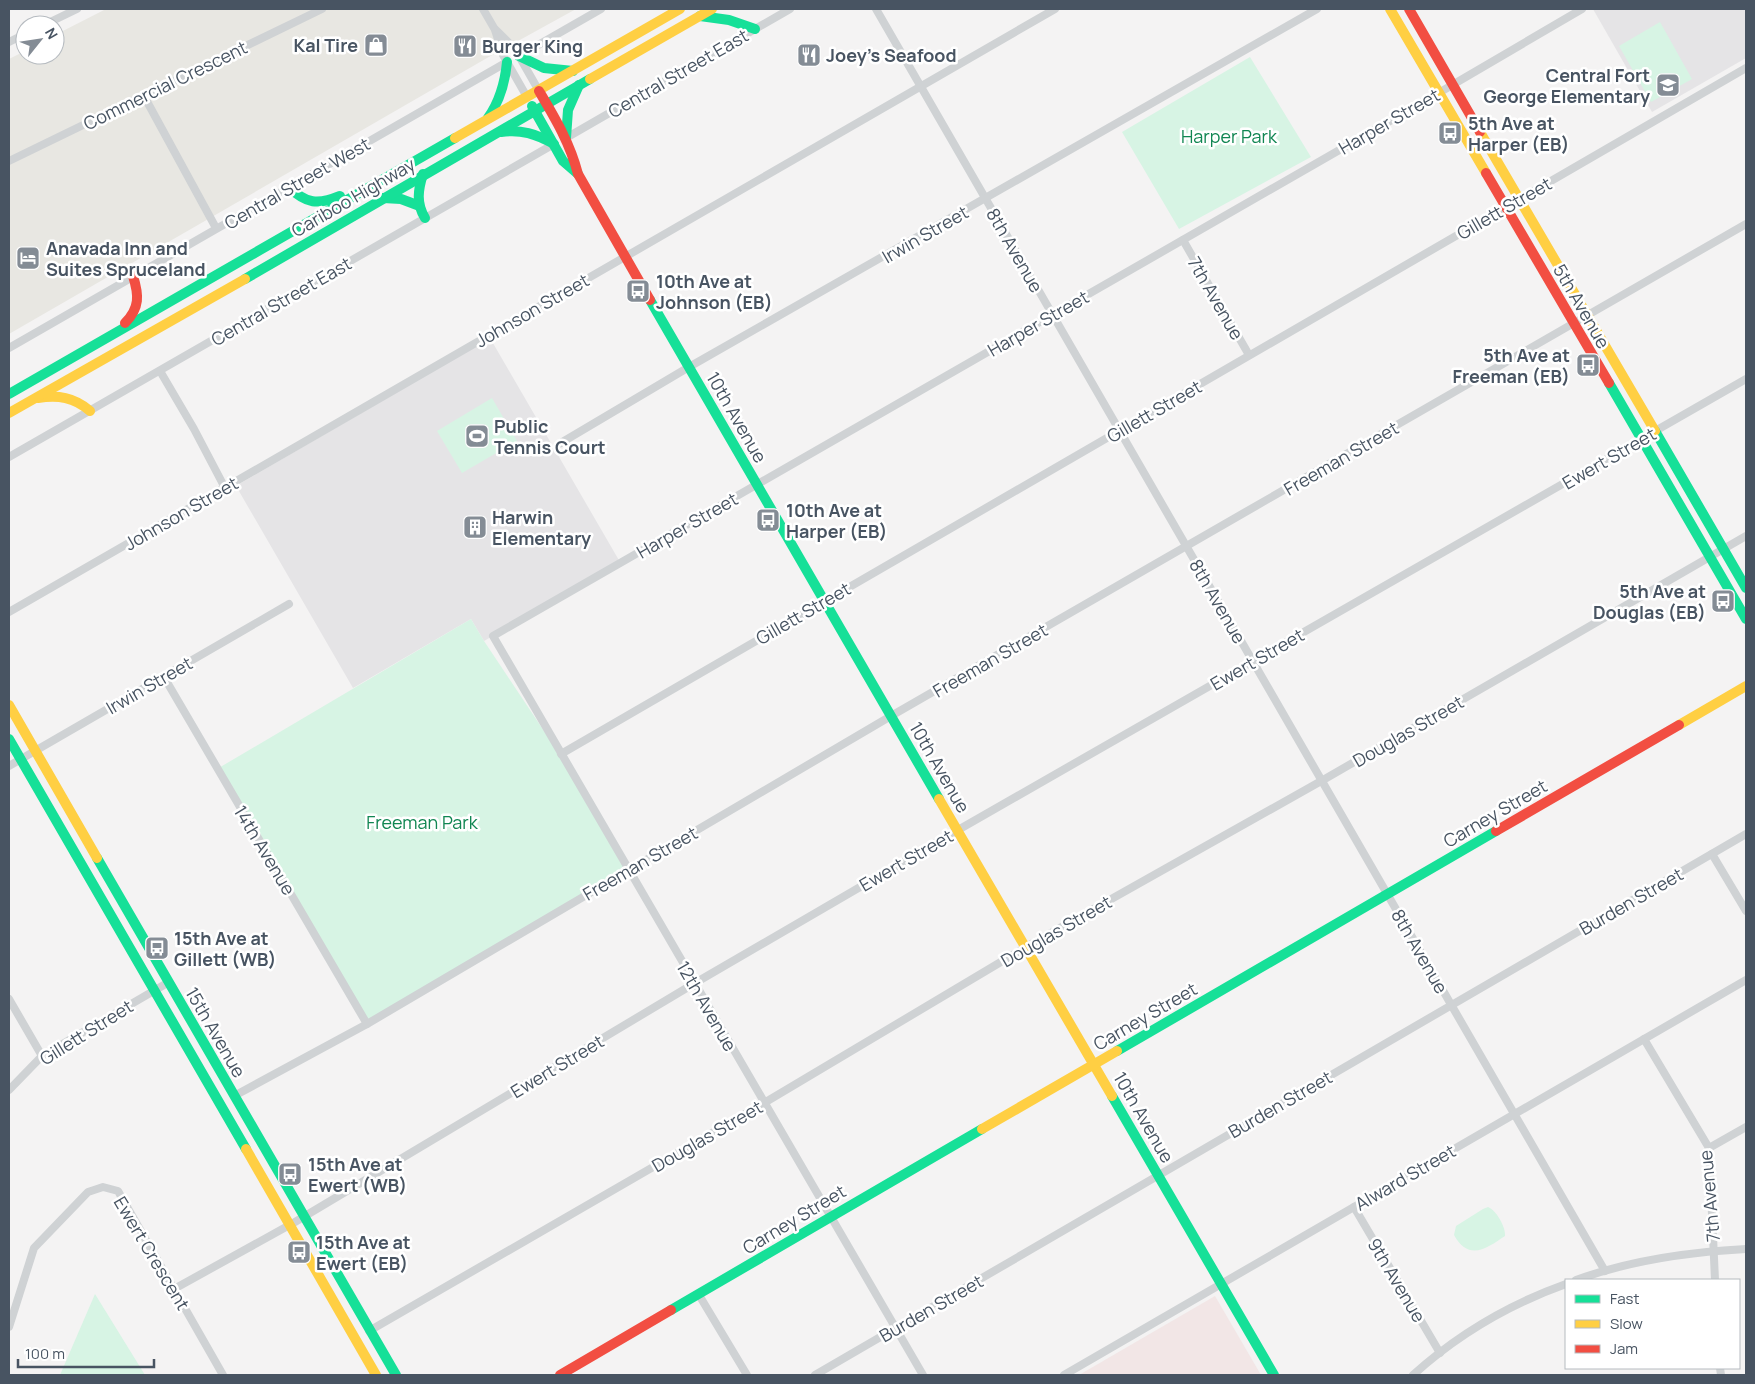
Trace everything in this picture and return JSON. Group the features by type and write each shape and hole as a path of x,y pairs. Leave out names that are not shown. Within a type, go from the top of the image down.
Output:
{"main road":[{"name":"Cariboo Highway","path":"9,394 680,9"},
{"name":"Cariboo Highway","path":"9,412 245,279 423,174 712,9"},
{"name":"5th Avenue","path":"1390,9 1746,619"},
{"name":"5th Avenue","path":"1409,9 1746,588"},
{"path":"700,16 720,17 755,29"},
{"path":"519,56 534,66 574,71"},
{"path":"486,121 495,109 502,93 507,62"},
{"path":"566,138 565,122 567,110 572,96 580,84"},
{"name":"10th Avenue","path":"539,91 566,138 578,174 624,256 1159,1174 1274,1375"},
{"name":"10th Avenue","path":"527,98 563,161 578,174"},
{"path":"495,133 516,130 528,131 554,144"},
{"path":"423,174 419,186 418,205 424,218"},
{"path":"289,187 295,194 312,202 320,203 358,188 378,183"},
{"path":"383,198 401,199 418,205"},
{"path":"111,335 134,315 137,310 139,303 133,276"},
{"path":"32,399 64,396 84,404 90,411"},
{"name":"Carney Street","path":"560,1375 1746,686"},
{"name":"15th Avenue","path":"9,705 396,1375"},
{"name":"15th Avenue","path":"9,739 376,1375"}],"street":[{"path":"65,15 77,9"},
{"name":"Commercial Crescent","path":"9,161 322,9"},
{"name":"10th Avenue","path":"483,9 494,28 503,55 527,98"},
{"path":"519,56 601,9"},
{"name":"Central Street East","path":"566,138 790,9"},
{"name":"8th Avenue","path":"876,9 1605,1271"},
{"name":"Johnson Street","path":"9,612 1055,9"},
{"name":"Irwin Street","path":"558,444 1317,9"},
{"name":"Harper Street","path":"493,636 1582,9"},
{"name":"10th Avenue","path":"494,28 515,49 539,91"},
{"name":"Central Street West","path":"9,348 507,62"},
{"name":"Gillett Street","path":"561,754 1746,68"},
{"path":"144,96 216,228"},
{"name":"Central Street East","path":"9,457 554,144"},
{"name":"Freeman Street","path":"234,1096 367,1024 891,716 1746,224"},
{"name":"7th Avenue","path":"1183,240 1249,355"},
{"path":"160,371 194,429 225,488"},
{"name":"Ewert Street","path":"174,1288 289,1226 695,983 958,830 1746,379"},
{"name":"Douglas Street","path":"369,1331 764,1103 1026,947 1323,780 1746,536"},
{"name":"Irwin Street","path":"9,766 289,604"},
{"name":"12th Avenue","path":"493,636 923,1375"},
{"name":"14th Avenue","path":"164,677 367,1024"},
{"name":"Burden Street","path":"815,1375 1746,834"},
{"path":"1712,854 1746,911"},
{"name":"Alward Street","path":"1064,1375 1746,980"},
{"name":"Gillett Street","path":"9,1090 42,1056 168,982"},
{"path":"9,999 42,1056"},
{"name":"7th Avenue","path":"1644,1039 1709,1148 1715,1279"},
{"path":"1709,1148 1746,1127"},
{"name":"Ewert Crescent","path":"9,1327 34,1248 88,1192 103,1187 118,1191 223,1375"},
{"name":"9th Avenue","path":"1354,1207 1440,1352"},
{"path":"1579,1279 1605,1271 1682,1254 1746,1250"},
{"path":"1413,1375 1440,1352 1473,1329 1535,1296 1565,1284"},
{"path":"699,1294 747,1375"}],"shaded area":[{"path":"106,9 576,9 487,58 9,334 9,59 15,56 15,65 65,65 65,30"},
{"name":"Central Fort George Elementary","path":"1593,9 1746,9 1746,58 1652,112"},
{"path":"490,338 620,562 484,641 471,619 353,688 236,486"},
{"path":"1215,1296 1261,1375 1079,1375"}],"green space":[{"path":"1660,22 1692,79 1651,102 1619,46"},
{"name":"Harper Park","path":"1250,57 1311,157 1179,229 1122,132"},
{"name":"Public Tennis Court","path":"492,398 517,441 462,473 437,431"},
{"name":"Freeman Park","path":"471,619 560,755 628,873 369,1026 217,769"},
{"path":"1488,1207 1500,1219 1505,1236 1485,1248 1472,1250 1466,1248 1454,1235 1456,1226"},
{"path":"95,1294 145,1375 60,1375"}],"traffic: fast":[{"path":"700,16 729,20 755,29"},
{"path":"519,56 544,68 573,71"},
{"path":"488,118 501,92 507,62"},
{"path":"245,279 590,79"},
{"path":"566,138 568,110 579,85"},
{"path":"532,106 563,161 578,174"},
{"path":"501,132 515,131 528,133 554,144"},
{"path":"9,394 455,138"},
{"path":"423,174 419,196 420,207 425,218"},
{"path":"289,187 307,200 319,202 340,196"},
{"path":"383,198 401,199 417,205"},
{"path":"650,300 939,799"},
{"path":"1609,383 1746,619"},
{"path":"1655,431 1746,588"},
{"path":"9,739 246,1149"},
{"path":"1117,1051 1496,831"},
{"path":"97,858 396,1375"},
{"path":"1112,1096 1274,1375"},
{"path":"671,1310 982,1129"}],"traffic: slow":[{"path":"455,138 680,9"},
{"path":"590,79 712,9"},
{"path":"1390,9 1486,173"},
{"path":"1480,132 1655,431"},
{"path":"9,413 245,279"},
{"path":"38,398 66,398 84,406 90,411"},
{"path":"1679,725 1746,686"},
{"path":"9,705 97,858"},
{"path":"939,799 1112,1096"},
{"path":"982,1129 1117,1051"},
{"path":"246,1149 376,1375"}],"traffic: jam":[{"path":"1409,9 1480,132"},
{"path":"539,91 566,141 578,174 650,300"},
{"path":"1486,173 1609,383"},
{"path":"125,323 136,307 137,295 133,276"},
{"path":"1496,831 1679,725"},
{"path":"560,1375 671,1310"}],"place":[{"name":"Kal Tire","path":"376,45"},
{"name":"Burger King","path":"465,46"},
{"name":"Joey’s Seafood","path":"809,55"},
{"name":"Central Fort George Elementary","path":"1668,85"},
{"name":"5th Ave at Harper (EB)","path":"1450,133"},
{"name":"Anavada Inn and Suites Spruceland","path":"28,258"},
{"name":"10th Ave at Johnson (EB)","path":"638,291"},
{"name":"5th Ave at Freeman (EB)","path":"1588,365"},
{"name":"Public Tennis Court","path":"477,436"},
{"name":"10th Ave at Harper (EB)","path":"768,520"},
{"name":"Harwin Elementary","path":"475,527"},
{"name":"5th Ave at Douglas (EB)","path":"1723,601"},
{"name":"15th Ave at Gillett (WB)","path":"157,948"},
{"name":"15th Ave at Ewert (WB)","path":"290,1174"},
{"name":"15th Ave at Ewert (EB)","path":"299,1252"}]}
